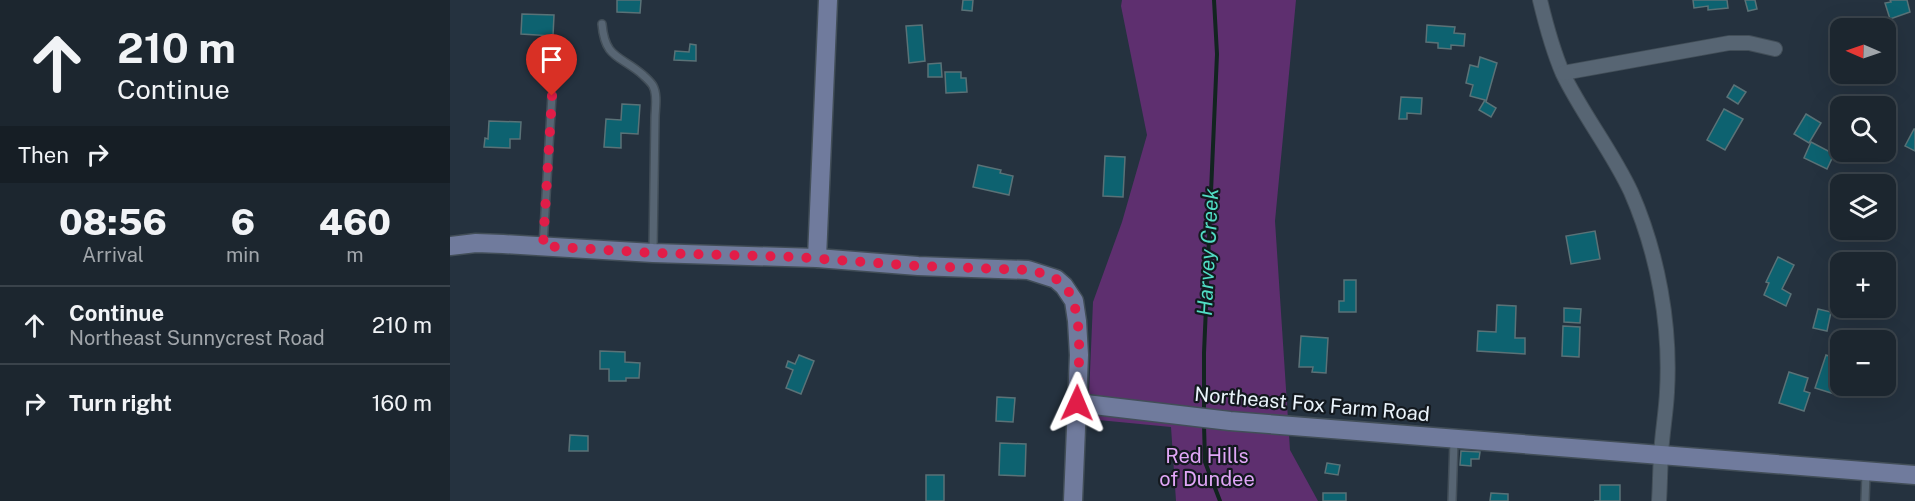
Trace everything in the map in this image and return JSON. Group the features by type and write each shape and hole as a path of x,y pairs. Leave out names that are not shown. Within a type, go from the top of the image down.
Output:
{"street":[{"path":"817,258 828,0"},
{"path":"1540,0 1551,41 1563,73 1610,151 1631,193 1650,245 1662,290 1668,365 1659,501"},
{"path":"1563,73 1729,43 1775,49"},
{"path":"450,246 476,243 653,253 817,258 918,266 1028,270 1056,279 1074,301 1077,321 1077,403 1073,501"},
{"name":"Northeast Fox Farm Road","path":"1077,403 1230,421 1915,476"}],"lane":[{"path":"602,24 603,38 612,55 633,67 653,86 656,118 653,253"},
{"path":"543,246 552,96"},
{"path":"1452,501 1454,439"},
{"path":"1864,501 1866,472"}],"green space":[{"name":"Red Hills of Dundee","path":"1122,0 1296,0 1275,221 1290,450 1318,501 1176,501 1171,427 1088,419 1093,302 1122,222 1147,135 1121,6"}],"building":[{"path":"617,0 641,0 640,13 617,12"},
{"path":"963,0 973,0 972,11 962,10"},
{"path":"1693,0 1727,0 1728,8 1708,10 1708,6 1694,8"},
{"path":"1745,0 1755,0 1757,9 1748,11"},
{"path":"1890,0 1907,0 1910,12 1890,18 1885,3 1891,2"},
{"path":"522,14 554,15 553,36 521,34"},
{"path":"922,25 925,61 909,63 906,26"},
{"path":"1427,25 1455,27 1454,33 1465,34 1464,46 1451,45 1451,49 1438,48 1438,43 1426,42"},
{"path":"690,44 696,45 696,61 674,60 675,51 689,52"},
{"path":"1480,57 1497,63 1486,102 1496,108 1491,117 1479,110 1485,100 1470,96 1473,85 1466,83 1470,65 1478,67"},
{"path":"941,63 942,77 928,77 928,64"},
{"path":"945,72 961,72 961,78 966,78 967,92 946,93"},
{"path":"1734,85 1746,92 1738,104 1727,97"},
{"path":"1401,97 1422,98 1421,114 1407,113 1407,119 1399,119"},
{"path":"622,104 640,105 638,134 621,133 621,148 604,147 606,119 621,120"},
{"path":"1724,109 1743,119 1725,150 1707,140"},
{"path":"1806,114 1821,123 1809,143 1794,134"},
{"path":"489,121 521,122 520,139 510,139 510,148 484,147 485,138 488,139"},
{"path":"1915,129 1915,151 1905,146"},
{"path":"1811,142 1830,152 1830,162 1827,169 1804,158"},
{"path":"1105,156 1125,157 1123,197 1103,196"},
{"path":"978,165 1001,170 1000,173 1013,176 1009,195 973,187"},
{"path":"1595,231 1600,259 1571,264 1566,236"},
{"path":"1778,257 1794,265 1782,289 1791,294 1786,306 1764,295 1769,283 1766,282"},
{"path":"1344,280 1356,280 1356,312 1339,312 1339,301 1344,301"},
{"path":"1497,305 1516,306 1515,338 1525,338 1525,354 1477,351 1478,331 1496,332"},
{"path":"1564,308 1581,309 1580,323 1564,322"},
{"path":"1818,309 1830,312 1827,331 1813,328"},
{"path":"1563,326 1580,327 1579,357 1562,356"},
{"path":"1301,336 1328,338 1326,373 1312,372 1313,367 1299,367"},
{"path":"600,351 625,352 625,362 640,363 639,378 609,381 609,369 600,369"},
{"path":"799,355 814,361 801,394 786,388 793,370 786,367 788,361 795,364"},
{"path":"1826,355 1830,356 1830,393 1815,388"},
{"path":"1789,372 1808,378 1804,391 1810,393 1804,411 1779,403"},
{"path":"997,397 1015,398 1013,422 996,421"},
{"path":"570,435 588,436 588,451 569,451"},
{"path":"1000,443 1026,444 1025,476 999,475"},
{"path":"1461,451 1480,452 1479,459 1471,459 1471,466 1460,465"},
{"path":"1327,463 1340,465 1338,475 1325,473"},
{"path":"926,475 944,475 944,501 926,501"},
{"path":"1600,485 1620,485 1620,501 1600,501"},
{"path":"1323,493 1346,493 1346,501 1323,501"},
{"path":"1491,493 1508,494 1508,501 1490,501"}],"waterway":[{"name":"Harvey Creek","path":"1204,413 1204,353 1217,54 1214,0"},
{"name":"Harvey Creek","path":"1204,424 1205,462 1220,501"}],"route":[{"path":"552,96 543,246 708,256 817,258 918,266 1028,270 1045,274 1064,286 1074,301 1078,338 1077,403"}]}
